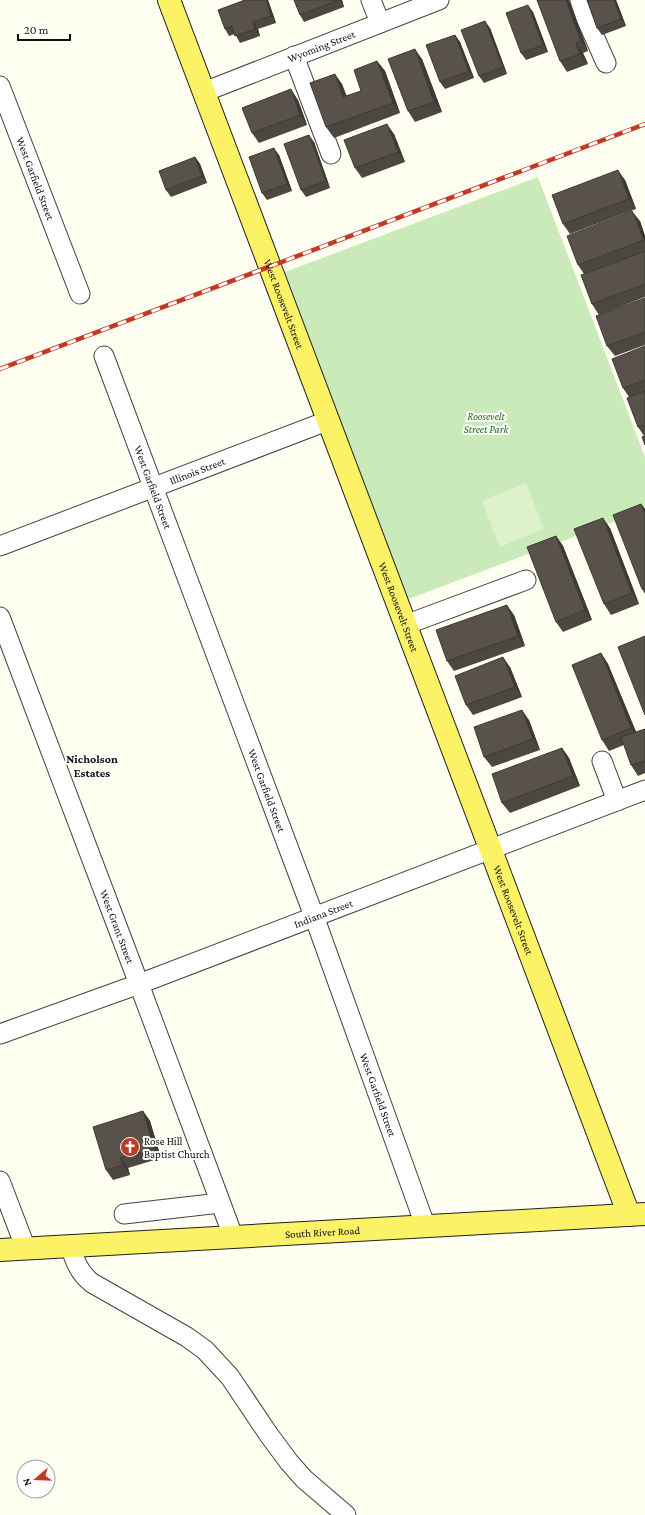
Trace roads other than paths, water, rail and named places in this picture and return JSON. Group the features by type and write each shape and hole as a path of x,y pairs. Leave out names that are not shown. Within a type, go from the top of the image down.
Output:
{"main road":[{"name":"West Roosevelt Street","path":"169,0 490,849 637,1214"},
{"name":"South River Road","path":"0,1250 637,1214"}],"street":[{"path":"371,0 380,23"},
{"name":"Wyoming Street","path":"204,92 439,0"},
{"path":"580,0 586,18 606,64"},
{"path":"294,56 331,154"},
{"name":"West Garfield Street","path":"0,86 80,294"},
{"name":"West Garfield Street","path":"104,356 314,916 425,1225"},
{"name":"Illinois Street","path":"0,546 327,421"},
{"path":"405,625 526,580"},
{"name":"West Grant Street","path":"0,617 233,1236"},
{"path":"602,761 617,801"},
{"name":"Indiana Street","path":"0,1034 139,984 645,790"},
{"path":"0,1181 26,1249"},
{"path":"124,1214 220,1203"},
{"path":"70,1246 78,1269 83,1276 92,1283 187,1337 213,1357 230,1377 268,1435 304,1479 346,1515"}],"railway":[{"path":"0,369 645,124"}],"place":[{"name":"Rose Hill Baptist Church","path":"130,1147"}],"district":[{"name":"Nicholson Estates","path":"92,766"}],"park label":[{"name":"Roosevelt Street Park","path":"486,422"}]}
